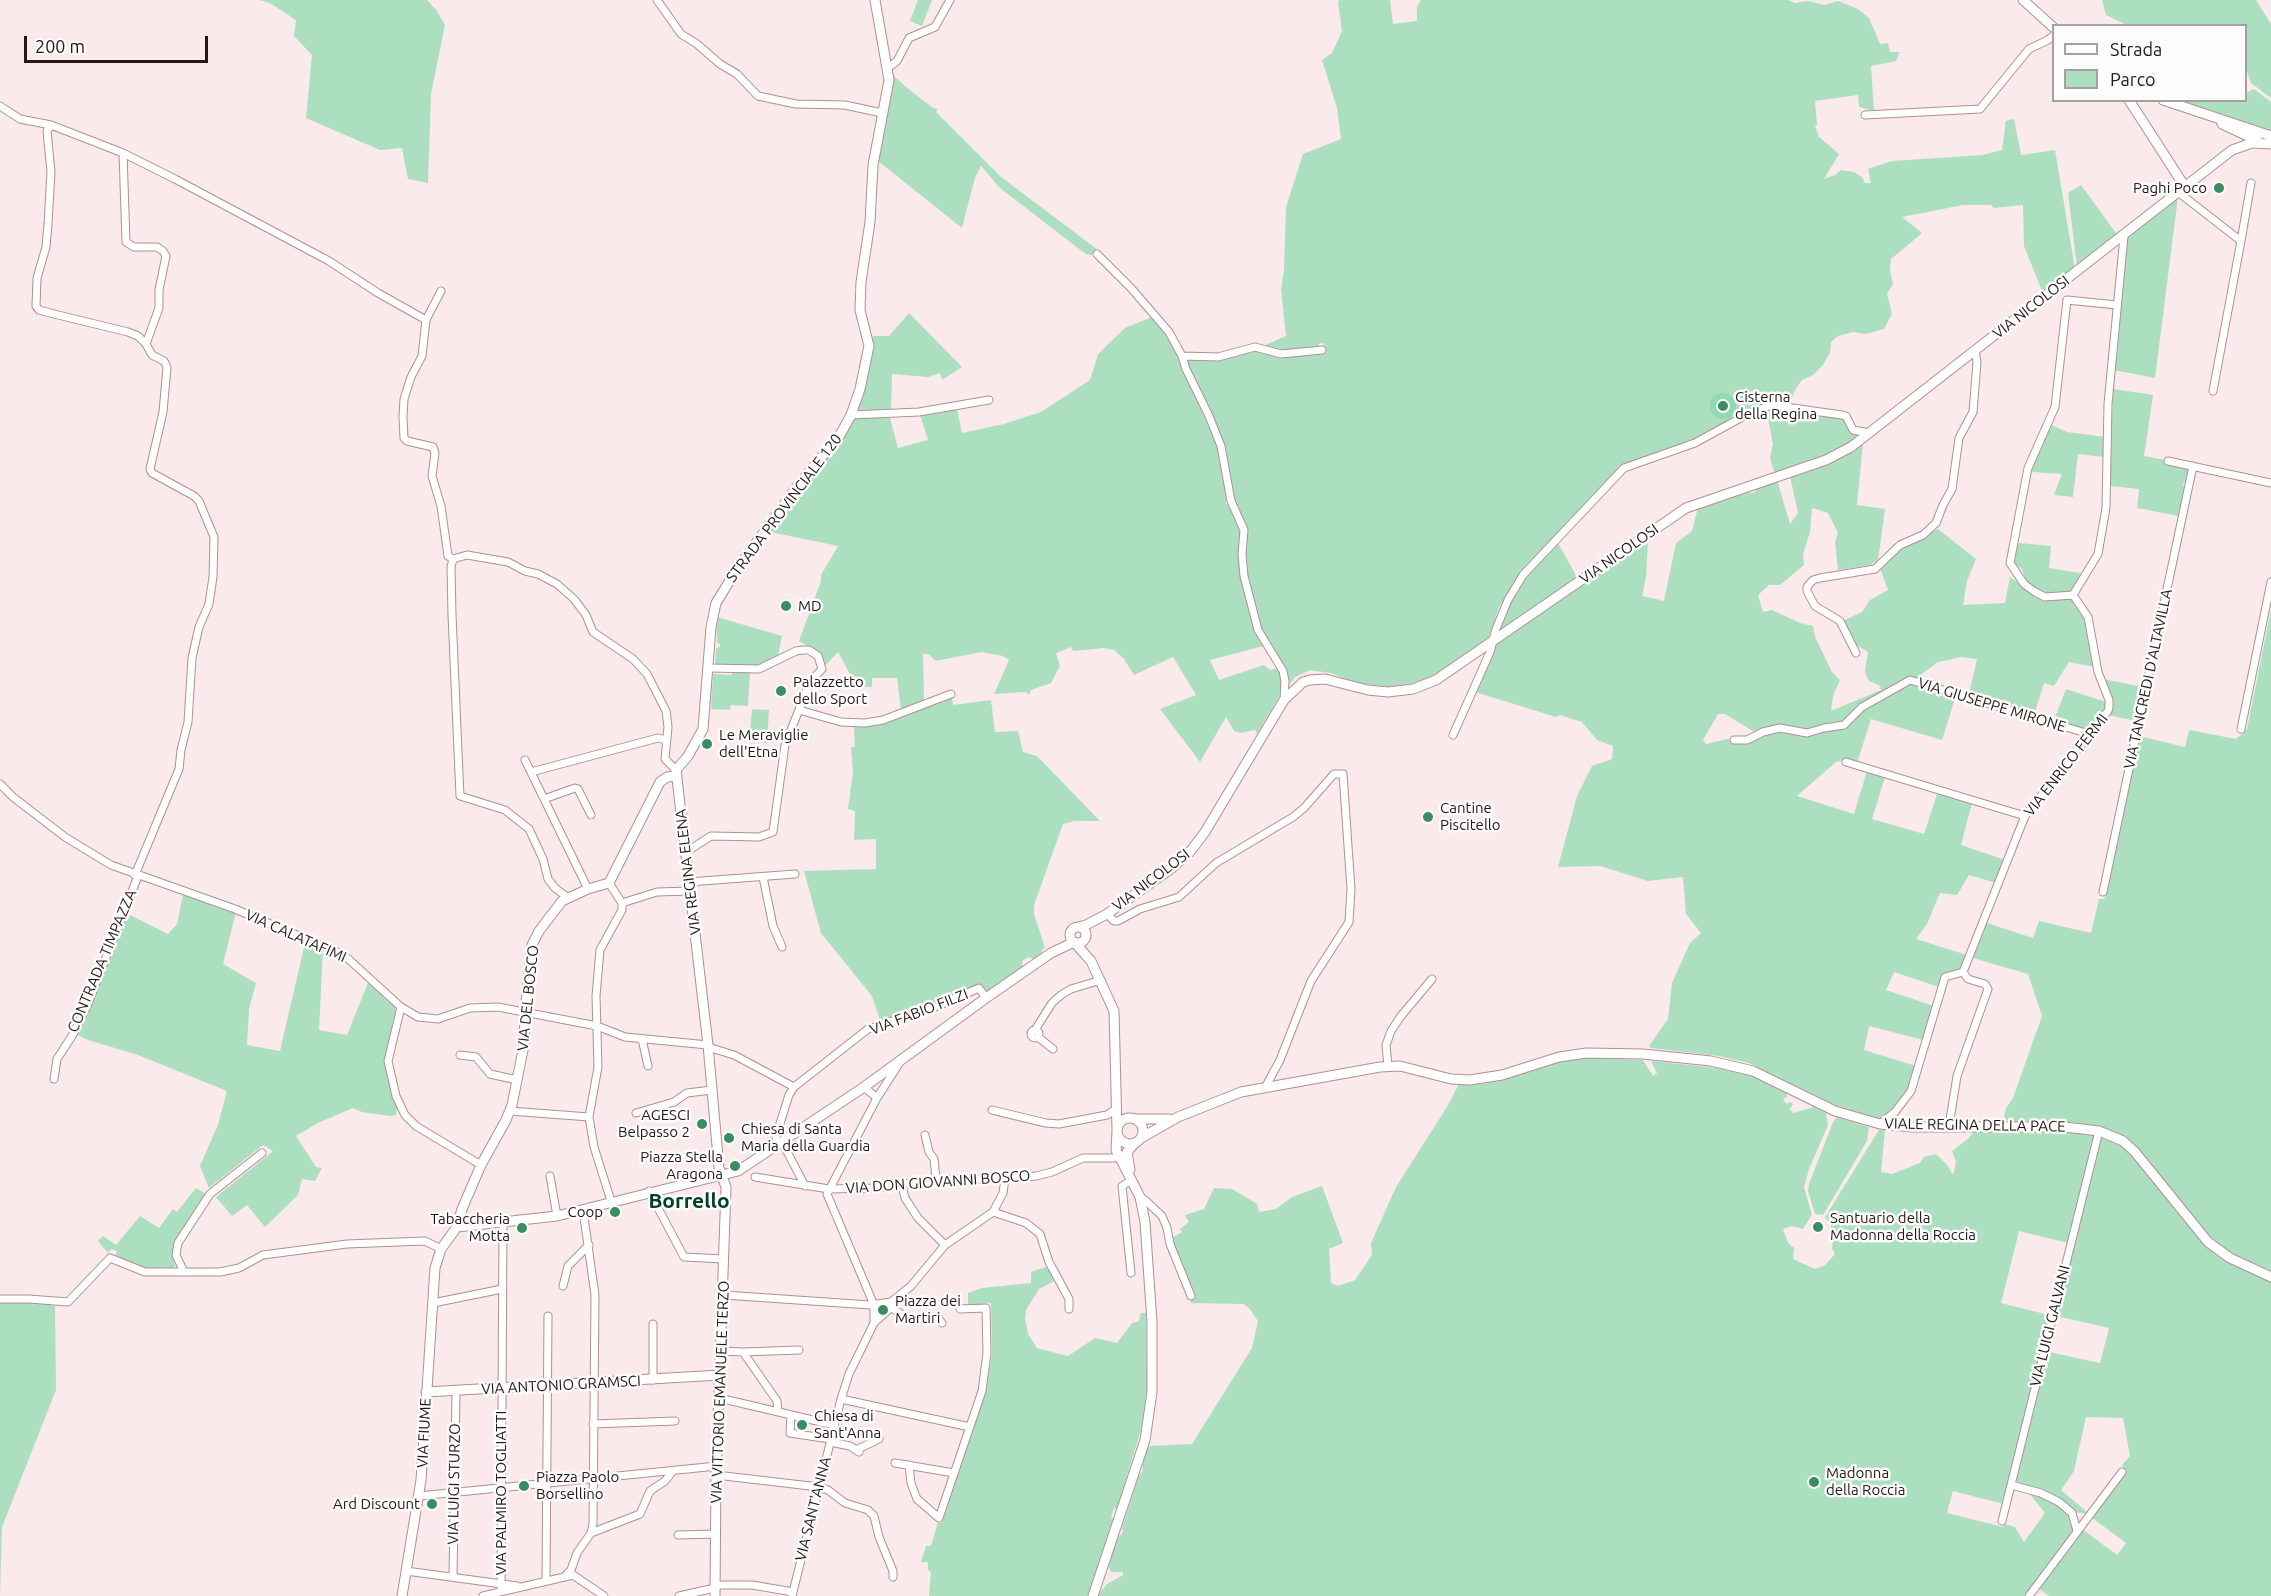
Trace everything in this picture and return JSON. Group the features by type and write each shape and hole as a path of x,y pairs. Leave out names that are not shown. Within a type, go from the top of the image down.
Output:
{"street":[{"path":"657,0 681,34 737,74 758,96 796,104 845,105 882,113"},
{"name":"STRADA PROVINCIALE 120","path":"709,668 713,613 722,592 799,484 840,435 851,415 868,356 869,339 861,310 861,292 870,222 873,165 888,87 888,68 875,0"},
{"path":"888,68 895,64 909,38 930,30 939,23 950,0"},
{"path":"2023,0 2052,26"},
{"path":"1865,115 1980,109 2029,49 2052,37"},
{"path":"2130,102 2182,189 2241,241"},
{"path":"2168,102 2271,136"},
{"path":"0,106 20,119 51,125 123,153 329,261 378,293 426,320"},
{"path":"2198,113 2266,143"},
{"path":"51,125 47,130 51,172 48,224 46,247 37,278 36,306 39,310 128,332 138,336 146,344 159,308 160,284 166,256 157,247 134,247 126,242 123,153"},
{"name":"VIA NICOLOSI","path":"1105,915 1172,868 1198,843 1284,700 1303,682 1316,678 1377,692 1413,689 1436,680 1686,508 1840,454 2232,150 2241,145 2266,143"},
{"path":"2213,391 2251,183"},
{"path":"2117,305 2067,300 2055,407 2028,468 2010,563 2018,578 2045,597 2073,595 2098,554 2106,508 2108,404 2124,236"},
{"path":"1097,254 1131,288 1169,332 1209,416 1221,446 1232,501 1245,533 1242,554 1244,576 1258,630 1283,671 1284,700"},
{"path":"441,291 426,320 422,356 411,377 404,399 404,438 407,441 433,447 435,453 432,476 441,506 448,556 453,559 467,555 508,562 557,584 574,599 586,615 593,632 633,659 647,674 666,711 668,727 665,759 676,773"},
{"name":"CONTRADA TIMPAZZA","path":"54,1078 57,1059 87,1006 179,769 188,722 192,658 199,627 209,604 213,577 214,537 199,501 152,473 150,469 164,405 163,393 167,367 164,361 152,355 146,344"},
{"path":"1182,356 1218,357 1255,347 1281,354 1322,351"},
{"path":"1856,653 1837,618 1815,606 1807,591 1808,584 1820,578 1875,568 1900,545 1923,534 1936,523 1942,505 1952,489 1959,438 1973,412 1977,362 1975,350"},
{"path":"851,415 919,412 989,400"},
{"path":"1453,735 1493,642 1508,600 1523,575 1624,468 1695,443 1746,415 1771,405 1842,415 1846,417 1853,430 1870,433"},
{"path":"2168,461 2271,483"},
{"name":"VIA TANCREDI D'ALTAVILLA","path":"2103,892 2193,466"},
{"path":"453,559 451,567 452,615 460,796 505,810 529,829 543,859 548,879 567,897"},
{"path":"2241,729 2271,582"},
{"name":"VIA ENRICO FERMI","path":"1963,972 2025,816 2108,711 2110,704 2098,672 2088,617 2073,595"},
{"path":"611,1201 594,1148 589,1117 598,1066 597,974 600,950 622,910 622,903 609,883 660,782 676,773 703,729 709,668 759,669 796,651 809,650 818,656 822,669 810,682 785,745 773,832 759,837 711,837 686,852"},
{"name":"VIA GIUSEPPE MIRONE","path":"1734,740 1747,740 1763,732 1780,728 1807,733 1844,725 1868,702 1910,680 2089,734"},
{"path":"799,710 841,722 865,723 883,720 951,694"},
{"path":"531,772 658,738 666,740"},
{"path":"525,760 588,889"},
{"path":"1846,762 2025,816"},
{"name":"VIA REGINA ELENA","path":"676,773 708,1046 718,1175 726,1187"},
{"path":"1105,915 1118,921 1140,909 1184,894 1216,863 1299,812 1334,774 1343,774 1351,889 1349,922 1311,981 1280,1060 1266,1086"},
{"name":"VIA CALATAFIMI","path":"0,784 13,797 82,849 111,865 136,876 235,909 337,951 354,962 401,1007 418,1017 428,1020 438,1019 470,1008 498,1007 597,1026 618,1035 708,1046 734,1055 794,1087"},
{"path":"544,799 575,788 578,789 591,815"},
{"path":"622,903 657,892 795,874"},
{"path":"763,877 772,926 782,946"},
{"name":"VIA DEL BOSCO","path":"435,1268 441,1249 457,1227 462,1209 481,1165 510,1112 524,1045 525,1012 532,945 535,938 557,905 567,897 609,883"},
{"path":"457,1227 557,1216 649,1191 738,1171 864,1087 1105,915"},
{"path":"1086,936 1105,915"},
{"path":"1074,936 1083,928 1091,961"},
{"path":"1074,936 1101,980 1115,1017 1118,1136 1125,1143 1138,1141"},
{"path":"1880,1124 1895,1112 1911,1091 1945,977 1963,972 1965,976 1985,984 1988,989 1957,1076 1949,1126"},
{"path":"1388,1066 1386,1045 1391,1031 1432,979"},
{"path":"1053,1049 1036,1034 1052,1003 1071,989 1101,980"},
{"name":"VIA FABIO FILZI","path":"794,1087 868,1029 935,1007 979,988 986,998"},
{"path":"401,1007 388,1060 396,1096 405,1115 416,1126 481,1165"},
{"path":"642,1039 648,1066"},
{"name":"VIALE REGINA DELLA PACE","path":"1178,1117 1241,1092 1388,1066 1411,1068 1451,1078 1470,1080 1502,1075 1559,1057 1587,1053 1643,1054 1711,1060 1753,1071 1835,1111 1880,1124 1913,1127 2065,1126 2099,1131 2123,1141 2135,1152 2192,1224 2212,1245 2230,1258 2271,1277"},
{"path":"460,1055 476,1058 490,1074 517,1080"},
{"path":"874,1323 872,1304 827,1194 877,1098 902,1059"},
{"path":"879,1076 884,1086"},
{"path":"794,1087 789,1095 776,1136 805,1186"},
{"path":"864,1087 877,1098"},
{"path":"636,1113 674,1102 687,1093 712,1090"},
{"path":"1118,1098 1122,1113 1141,1125 1143,1129 1138,1141"},
{"path":"992,1110 1059,1124 1096,1118 1112,1113 1116,1109"},
{"path":"510,1112 589,1117"},
{"path":"1093,1596 1145,1440 1151,1407 1151,1299 1145,1222 1140,1197 1123,1155 1116,1150 1117,1129 1121,1122 1132,1119 1156,1120 1178,1117"},
{"path":"1123,1155 1138,1141 1178,1117"},
{"path":"1096,1118 1106,1118 1117,1129"},
{"name":"VIA LUIGI GALVANI","path":"2002,1521 2099,1131"},
{"path":"925,1135 929,1152 934,1159 936,1179"},
{"path":"184,1272 176,1255 178,1243 210,1194 262,1153"},
{"name":"VIA DON GIOVANNI BOSCO","path":"755,1177 829,1189 875,1188 936,1179 1005,1179 1044,1174 1083,1158 1123,1155"},
{"path":"726,1187 738,1171"},
{"path":"550,1176 557,1216"},
{"path":"874,1323 892,1308 945,1245 993,1212 1003,1193 1005,1179"},
{"path":"1131,1273 1122,1186 1132,1180"},
{"path":"902,1185 905,1198 918,1218 945,1245"},
{"name":"VIA VITTORIO EMANUELE TERZO","path":"716,1592 716,1471 724,1295 726,1187"},
{"path":"649,1191 684,1257 724,1259"},
{"path":"1140,1197 1151,1205 1165,1222 1170,1244 1191,1296"},
{"path":"566,1575 571,1570 577,1553 591,1533 593,1524 595,1295 583,1210"},
{"path":"993,1212 1026,1223 1036,1229 1043,1241 1049,1262 1069,1299 1069,1309"},
{"name":"VIA PALMIRO TOGLIATTI","path":"501,1592 503,1222"},
{"path":"0,1299 68,1302 110,1258 145,1272 230,1271 262,1255 348,1244 425,1241 441,1249"},
{"path":"562,1286 568,1266 589,1245"},
{"name":"VIA FIUME","path":"402,1596 419,1496 435,1268"},
{"path":"433,1303 502,1290"},
{"path":"724,1295 872,1304 891,1302 902,1295"},
{"path":"892,1308 908,1319 938,1318 942,1323"},
{"path":"909,1465 911,1483 917,1499 939,1518 982,1391 987,1353 986,1308 960,1309"},
{"path":"546,1580 548,1316"},
{"name":"VIA SANT'ANNA","path":"792,1594 841,1399 849,1374 874,1323"},
{"path":"652,1380 653,1324"},
{"path":"721,1351 799,1350"},
{"path":"743,1352 777,1401 778,1412"},
{"name":"VIA ANTONIO GRAMSCI","path":"426,1392 720,1377"},
{"name":"VIA LUIGI STURZO","path":"453,1577 456,1391"},
{"path":"719,1398 834,1425"},
{"path":"841,1399 970,1427"},
{"path":"791,1415 790,1433 850,1446 857,1451 879,1439"},
{"path":"593,1424 675,1421"},
{"path":"895,1463 954,1473"},
{"path":"419,1496 673,1471 716,1471 819,1487 828,1490 839,1500 872,1512 893,1571 892,1577"},
{"path":"591,1533 640,1514 650,1491 673,1471"},
{"path":"2029,1596 2122,1472"},
{"path":"2011,1485 2050,1497 2072,1513 2088,1517"},
{"path":"2072,1513 2077,1531"},
{"path":"678,1535 716,1534"},
{"path":"406,1571 519,1587"},
{"path":"483,1596 566,1575 579,1577 604,1596"},
{"path":"679,1596 716,1592 719,1585 752,1585 792,1594"}],"green space":[{"path":"259,0 427,0 445,25 431,94 428,183 408,179 402,148 380,150 306,118 312,55 294,36 296,20 270,3"},
{"path":"918,0 932,0 922,26 910,21"},
{"path":"1339,0 1390,0 1393,24 1417,21 1417,6 1421,0 1788,0 1795,3 1809,1 1824,5 1838,1 1858,9 1869,18 1880,44 1888,43 1890,52 1900,52 1896,61 1871,66 1874,111 1859,107 1858,95 1815,101 1817,125 1815,126 1819,137 1839,154 1824,179 1841,170 1854,172 1862,177 1865,183 1871,183 1868,169 1892,161 1982,155 2002,150 2006,121 2014,119 2021,155 2055,150 2075,269 2043,293 2024,246 2023,205 1994,208 1991,205 1963,205 1902,217 1922,233 1891,259 1890,270 1893,285 1887,293 1892,314 1884,329 1866,334 1853,332 1838,336 1831,342 1830,353 1822,366 1813,375 1802,380 1789,405 1757,406 1699,437 1626,465 1519,576 1499,607 1489,637 1427,679 1413,683 1389,687 1373,685 1310,670 1295,677 1289,685 1285,669 1260,628 1244,559 1247,538 1238,514 1221,435 1186,360 1219,359 1254,350 1282,358 1320,354 1326,350 1323,343 1318,347 1282,352 1263,346 1286,336 1281,289 1284,270 1286,207 1303,154 1341,139 1337,108 1322,60 1332,53 1342,31"},
{"path":"2102,0 2256,0 2271,24 2271,98 2251,83 2247,72 2247,24 2125,24 2106,15"},
{"path":"893,75 933,108 938,109 936,112 1001,177 1098,250 1093,255 1086,254 1000,188 981,166 975,178 962,228 878,161 893,86"},
{"path":"2254,89 2271,102 2271,133 2183,102 2247,102 2247,92"},
{"path":"2081,185 2118,236 2077,267 2068,193"},
{"path":"2178,197 2155,378 2114,370 2126,239"},
{"path":"909,313 962,367 942,380 940,373 928,377 892,374 891,411 856,412 873,347 873,336 889,336"},
{"path":"1152,317 1171,341 1218,448 1228,499 1226,504 1230,505 1243,533 1239,563 1241,574 1255,629 1264,646 1210,660 1219,680 1264,665 1270,670 1279,668 1282,686 1279,697 1257,734 1255,730 1240,733 1234,731 1226,717 1200,762 1160,709 1196,695 1173,657 1134,675 1124,659 1114,650 1104,648 1073,651 1071,647 1056,653 1060,666 1051,683 1031,690 1029,695 1026,692 994,694 1009,660 1003,656 982,652 935,661 929,654 923,654 924,701 901,710 897,678 872,678 872,687 857,687 838,652 826,665 814,649 799,641 821,581 821,575 838,546 771,532 804,482 847,432 854,417 889,415 898,448 928,440 920,415 957,409 962,433 1004,424 1041,412 1090,380 1098,354 1125,328"},
{"path":"2113,389 2153,395 2144,456 2165,460 2165,464 2189,469 2183,486 2185,487 2179,516 2137,508 2139,489 2110,486"},
{"path":"1766,408 1845,418 1864,434 1838,451 1775,474 1770,458 1773,444"},
{"path":"2049,424 2067,432 2105,437 2104,457 2078,454 2073,497 2054,495 2062,474 2030,472"},
{"path":"1863,441 1857,505 1885,509 1878,560 1870,565 1838,570 1835,542 1838,533 1828,513 1812,508 1810,532 1803,554 1804,565 1780,585 1769,585 1758,595 1763,612 1772,610 1800,623 1813,626 1815,637 1832,672 1840,680 1833,696 1831,711 1881,690 1879,685 1869,681 1865,672 1868,652 1856,645 1843,621 1862,612 1870,600 1888,590 1880,568 1903,548 1938,529 1976,559 1967,581 1963,605 2005,603 2010,577 2044,598 2071,599 2088,622 2094,667 2069,662 2054,686 2044,683 2034,715 1969,694 1977,659 1962,657 1938,662 1915,679 1905,680 1868,701 1860,706 1844,724 1807,731 1778,727 1756,733 1725,714 1718,714 1703,740 1706,744 1727,739 1741,744 1773,731 1787,730 1811,735 1826,729 1844,727 1869,703 1909,682 1956,696 1942,740 1871,719 1857,763 1847,759 1836,762 1797,796 1854,814 1867,771 1885,777 1872,819 1924,834 1937,794 1972,803 1961,845 2005,860 1996,883 1969,875 1957,895 1940,893 1927,924 1916,939 1967,955 1960,969 1946,972 1939,987 1894,972 1886,990 1934,1006 1923,1040 1869,1026 1864,1050 1916,1066 1904,1098 1881,1119 1848,1111 1749,1063 1719,1056 1649,1046 1668,1019 1672,983 1690,943 1701,933 1686,914 1683,877 1648,881 1600,866 1558,867 1577,796 1592,766 1612,759 1613,746 1597,740 1582,722 1560,715 1556,717 1475,692 1496,645 1645,539 1648,543 1646,577 1642,596 1664,601 1676,543 1692,531 1698,507 1746,491 1755,492 1759,486 1777,480 1790,524 1798,513 1790,476 1838,459"},
{"path":"1558,543 1578,579 1502,632 1499,629 1510,601 1527,577"},
{"path":"2019,543 2051,546 2049,568 2085,574 2070,591 2043,594 2027,584 2022,569 2013,560"},
{"path":"2271,610 2271,1273 2230,1253 2204,1231 2134,1144 2120,1135 2092,1125 2066,1122 2003,1122 2006,1108 2013,1098 2042,1016 2028,974 1973,958 1987,923 2033,938 2039,921 2091,933 2099,899 2104,899 2108,889 2139,736 2185,747 2189,730 2236,739 2247,729"},
{"path":"717,617 782,636 778,656 756,667 715,666 716,648 720,647 717,643"},
{"path":"732,671 750,672 748,706 731,705 730,710 711,709 713,674 732,675"},
{"path":"2103,679 2143,687 2136,721 2109,715 2112,703"},
{"path":"2066,689 2106,702 2105,711 2088,730 2054,720"},
{"path":"952,697 953,705 991,700 995,732 1018,731 1023,752 1037,756 1100,821 1074,821 1063,824 1034,905 1034,914 1045,948 1042,949 1041,955 1035,960 1029,957 1022,961 1023,968 986,994 979,986 928,1007 880,1020 872,996 821,933 804,871 876,869 876,839 854,840 855,811 848,809 853,772 851,747 855,747 854,727 873,725 903,716"},
{"path":"752,709 769,710 767,743 749,742"},
{"path":"183,895 236,912 223,964 256,983 249,1009 247,1045 280,1051 305,943 323,950 319,1030 347,1035 368,983 396,1008 385,1060 397,1110 396,1115 362,1112 353,1108 318,1123 296,1136 316,1167 322,1168 315,1181 302,1179 298,1195 265,1227 247,1205 232,1216 216,1197 273,1151 263,1145 209,1188 200,1166 218,1125 227,1091 138,1055 75,1034 126,913 168,934 177,924"},
{"path":"1587,1058 1643,1060 1653,1076 1657,1073 1651,1061 1737,1070 1787,1090 1787,1097 1783,1099 1786,1104 1790,1102 1793,1104 1790,1109 1793,1113 1814,1107 1826,1113 1828,1125 1809,1169 1804,1187 1812,1215 1803,1229 1792,1226 1783,1229 1788,1243 1794,1248 1793,1259 1815,1269 1825,1265 1835,1254 1830,1234 1831,1225 1825,1217 1879,1130 1885,1130 1881,1172 1892,1174 1920,1163 1924,1157 1936,1154 1948,1166 1952,1174 1956,1162 1952,1151 1973,1132 2092,1132 2095,1138 2068,1243 2019,1231 2001,1303 2049,1315 2004,1504 1953,1491 1947,1513 2003,1527 2004,1524 2015,1527 2024,1542 2045,1513 2028,1492 2050,1499 2069,1514 2074,1531 2025,1596 1097,1596 1107,1584 1123,1575 1123,1572 1111,1572 1108,1565 1117,1539 1123,1532 1122,1528 1138,1478 1143,1470 1148,1446 1192,1444 1252,1348 1258,1321 1249,1308 1243,1304 1190,1303 1194,1296 1171,1239 1182,1232 1180,1229 1189,1222 1185,1215 1204,1209 1214,1188 1232,1189 1257,1204 1259,1212 1276,1209 1292,1197 1322,1186 1343,1243 1329,1249 1331,1283 1338,1286 1355,1280 1372,1255 1371,1243 1396,1187 1459,1084 1484,1084 1557,1062"},
{"path":"1837,1117 1869,1127 1867,1141 1823,1215 1815,1214 1808,1191 1809,1184"},
{"path":"2102,1137 2124,1148 2135,1157 2209,1249 2231,1263 2271,1281 2271,1596 2049,1596 2038,1588 2082,1529 2117,1555 2126,1543 2091,1517 2126,1472 2122,1465 2130,1456 2123,1418 2086,1417 2074,1471 2061,1490 2087,1514 2074,1512 2019,1485 2014,1478 2045,1355 2049,1352 2100,1363 2109,1328 2056,1316"},
{"path":"196,1188 206,1194 176,1241 172,1254 175,1266 172,1270 144,1270 115,1257 117,1251 111,1249 108,1253 98,1241 103,1236 116,1245 140,1216 159,1228 173,1209 177,1212"},
{"path":"1046,1267 1056,1280 1039,1289 1026,1310 1025,1318 1028,1334 1037,1348 1068,1356 1095,1338 1117,1343 1132,1323 1139,1321 1141,1313 1146,1313 1147,1389 1141,1430 1117,1509 1114,1508 1111,1518 1113,1519 1088,1596 929,1596 931,1572 928,1570 928,1562 921,1562 926,1546 931,1546 938,1522 942,1523 985,1392 992,1354 991,1303 968,1305 968,1293 982,1288 1031,1283 1031,1272"},
{"path":"30,1301 55,1306 56,1390 2,1527 0,1596 0,1302"}],"shaded area":[{"name":"Cisterna della Regina","path":"1723,393 1732,397 1736,406 1732,415 1723,419 1714,415 1710,406 1714,397"}],"place":[{"name":"Paghi Poco","path":"2219,188"},
{"name":"Cisterna della Regina","path":"1723,406"},
{"name":"MD","path":"786,606"},
{"name":"Palazzetto dello Sport","path":"781,691"},
{"name":"Le Meraviglie dell'Etna","path":"707,744"},
{"name":"Cantine Piscitello","path":"1428,817"},
{"name":"AGESCI Belpasso 2","path":"702,1124"},
{"name":"Chiesa di Santa Maria della Guardia","path":"729,1138"},
{"name":"Piazza Stella Aragona","path":"735,1166"},
{"name":"Coop","path":"615,1212"},
{"name":"Santuario della Madonna della Roccia","path":"1818,1227"},
{"name":"Tabaccheria Motta","path":"522,1228"},
{"name":"Piazza dei Martiri","path":"883,1310"},
{"name":"Chiesa di Sant'Anna","path":"802,1425"},
{"name":"Madonna della Roccia","path":"1814,1482"},
{"name":"Piazza Paolo Borsellino","path":"524,1486"},
{"name":"Ard Discount","path":"432,1504"}],"district":[{"name":"Borrello","path":"689,1201"}]}
